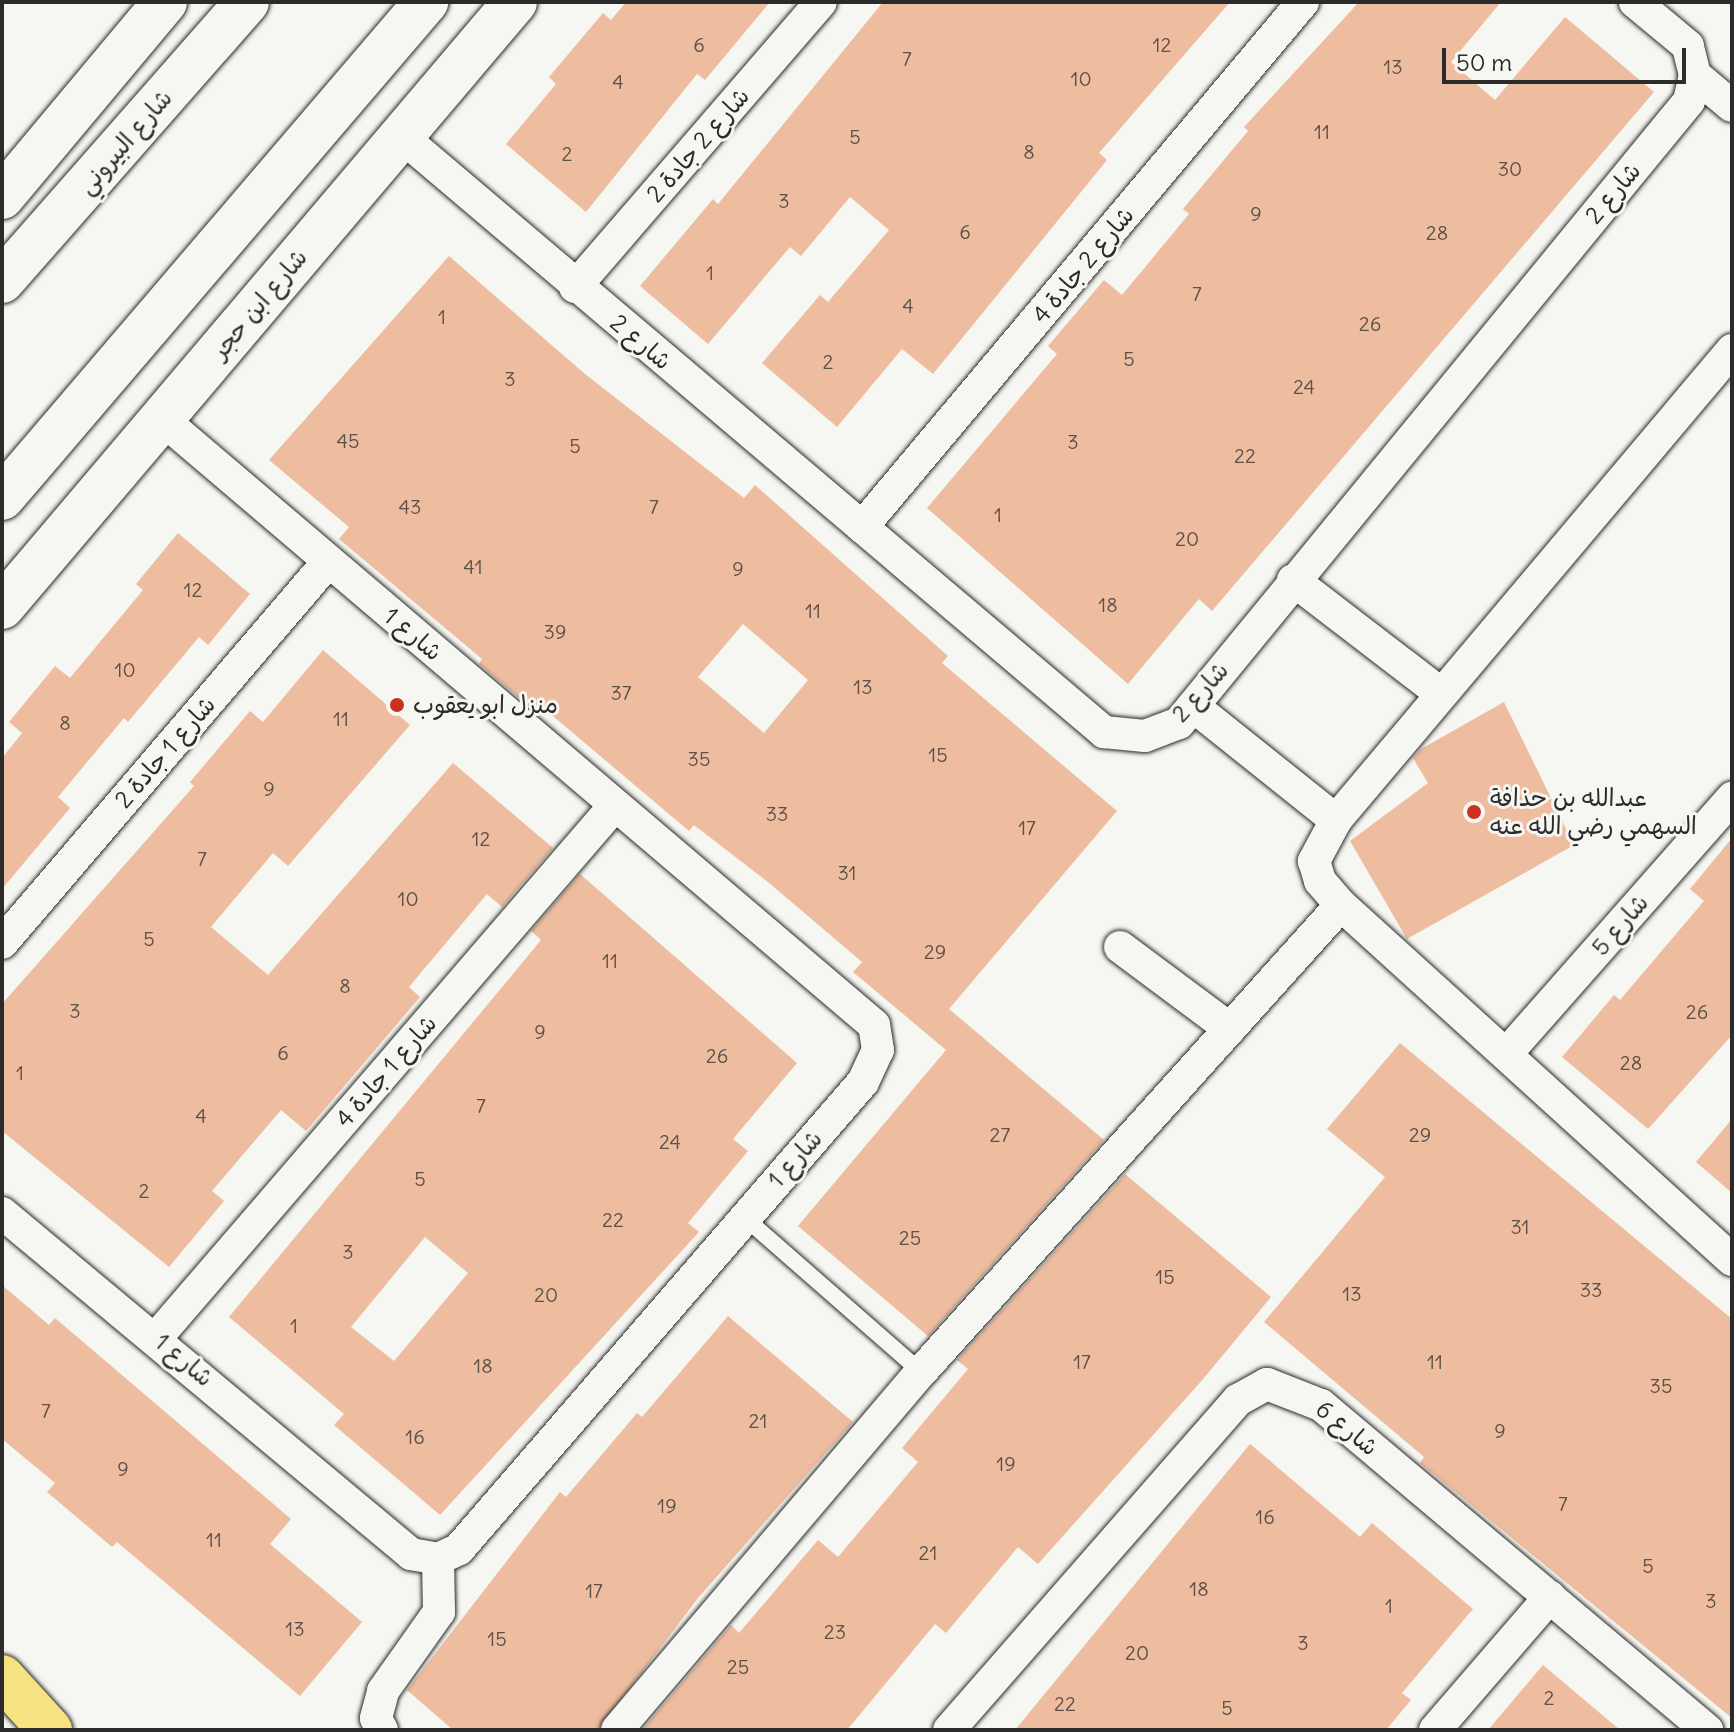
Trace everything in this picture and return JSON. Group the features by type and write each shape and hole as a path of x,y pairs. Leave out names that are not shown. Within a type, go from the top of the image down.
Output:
{"main road":[{"path":"188,2 202,18 238,13"},
{"path":"2,498 426,2"},
{"name":"شارع ابن حجر","path":"2,607 515,2"},
{"name":"شارع البيروني","path":"2,281 238,13"},
{"path":"152,17 154,32 178,46 187,72"},
{"path":"2,197 152,17"},
{"path":"2,1677 50,1730"}],"street":[{"name":"شارع 2 جادة 2","path":"575,287 821,2"},
{"name":"شارع 2 جادة 4","path":"862,527 1303,2"},
{"path":"1635,2 1688,46 1695,75 1732,106"},
{"name":"شارع 2","path":"401,136 575,287 1104,732 1145,736 1179,723 1293,580 1689,101 1695,75"},
{"path":"1732,350 1336,820 1314,861 1320,881 1341,905 1508,1052 1732,1260"},
{"name":"شارع 1","path":"2,1213 157,1337 411,1554 438,1559 459,1549 863,1082 878,1036 874,1025 162,419"},
{"name":"شارع 1 جادة 2","path":"2,943 328,562"},
{"path":"1293,580 1440,693"},
{"path":"1193,706 1336,820"},
{"name":"شارع 5","path":"1508,1052 1732,798"},
{"name":"شارع 1 جادة 4","path":"157,1337 615,805"},
{"path":"617,1730 921,1372 1341,905"},
{"path":"1120,947 1230,1029"},
{"name":"شارع 6","path":"949,1730 1238,1400 1267,1384 1321,1405 1707,1730"},
{"path":"382,1730 376,1718 383,1691 439,1612 438,1559"},
{"path":"1435,1730 1550,1597"}],"lane":[{"path":"744,1217 921,1372"}],"building":[{"path":"626,2 770,2 705,80 697,74 586,212 506,144 556,84 549,77 603,13 611,20"},
{"path":"883,2 1230,2 1099,153 1107,160 933,374 902,349 837,427 762,363 820,295 828,302 889,230 850,197 801,256 790,247 708,344 640,286 713,199 718,204"},
{"path":"1359,2 1501,2 1451,62 1495,100 1565,17 1654,92 1212,611 1199,599 1128,684 927,508 1057,354 1048,346 1104,280 1122,295 1189,214 1183,209 1248,131 1244,127"},
{"path":"449,256 585,374 744,498 755,485 948,656 942,663 1117,811 949,1009 1104,1140 928,1336 798,1226 946,1050 853,972 862,962 768,882 694,825 689,831 541,706 536,712 479,664 482,659 339,539 349,527 269,460","holes":["743,624 808,680 764,733 698,677"]},
{"path":"178,533 250,594 208,645 199,637 128,722 124,718 58,797 70,808 2,889 2,758 22,733 9,722 55,666 70,678 143,590 136,584"},
{"path":"323,650 410,725 288,866 273,853 211,927 268,975 453,763 553,848 502,907 487,894 409,987 420,997 306,1131 281,1110 212,1191 224,1201 169,1267 2,1131 2,1004 194,786 190,782 250,711 263,722"},
{"name":"عبدالله بن حذافة السهمي رضي الله عنه","path":"1504,702 1574,845 1407,939 1350,841 1428,783 1413,758 1421,749"},
{"path":"1732,838 1732,1035 1648,1129 1562,1057 1614,995 1620,1000 1704,901 1690,889"},
{"path":"580,874 797,1063 733,1139 748,1151 688,1223 699,1232 440,1515 334,1425 344,1414 229,1317 541,940 531,931","holes":["425,1237 468,1273 394,1361 351,1327"]},
{"path":"1400,1043 1732,1319 1732,1718 1420,1463 1424,1457 1264,1322 1385,1177 1327,1129"},
{"path":"1732,1119 1732,1193 1696,1162"},
{"path":"1125,1174 1271,1297 1204,1378 1038,1564 1018,1547 946,1633 935,1624 847,1730 642,1730 731,1625 739,1633 818,1540 838,1557 918,1462 902,1448 968,1369 957,1360"},
{"path":"2,1285 49,1325 55,1318 291,1519 270,1544 362,1622 300,1696 117,1542 112,1547 47,1492 55,1483 2,1439"},
{"path":"728,1316 853,1422 698,1598 598,1730 453,1730 407,1690 560,1492 566,1497 637,1413 642,1417"},
{"path":"1250,1444 1360,1537 1372,1523 1473,1609 1402,1693 1411,1700 1386,1730 1015,1730"},
{"path":"1543,1665 1620,1730 1488,1730"}],"place":[{"name":"منزل ابو يعقوب","path":"397,705"},
{"name":"عبدالله بن حذافة السهمي رضي الله عنه","path":"1474,812"}]}
